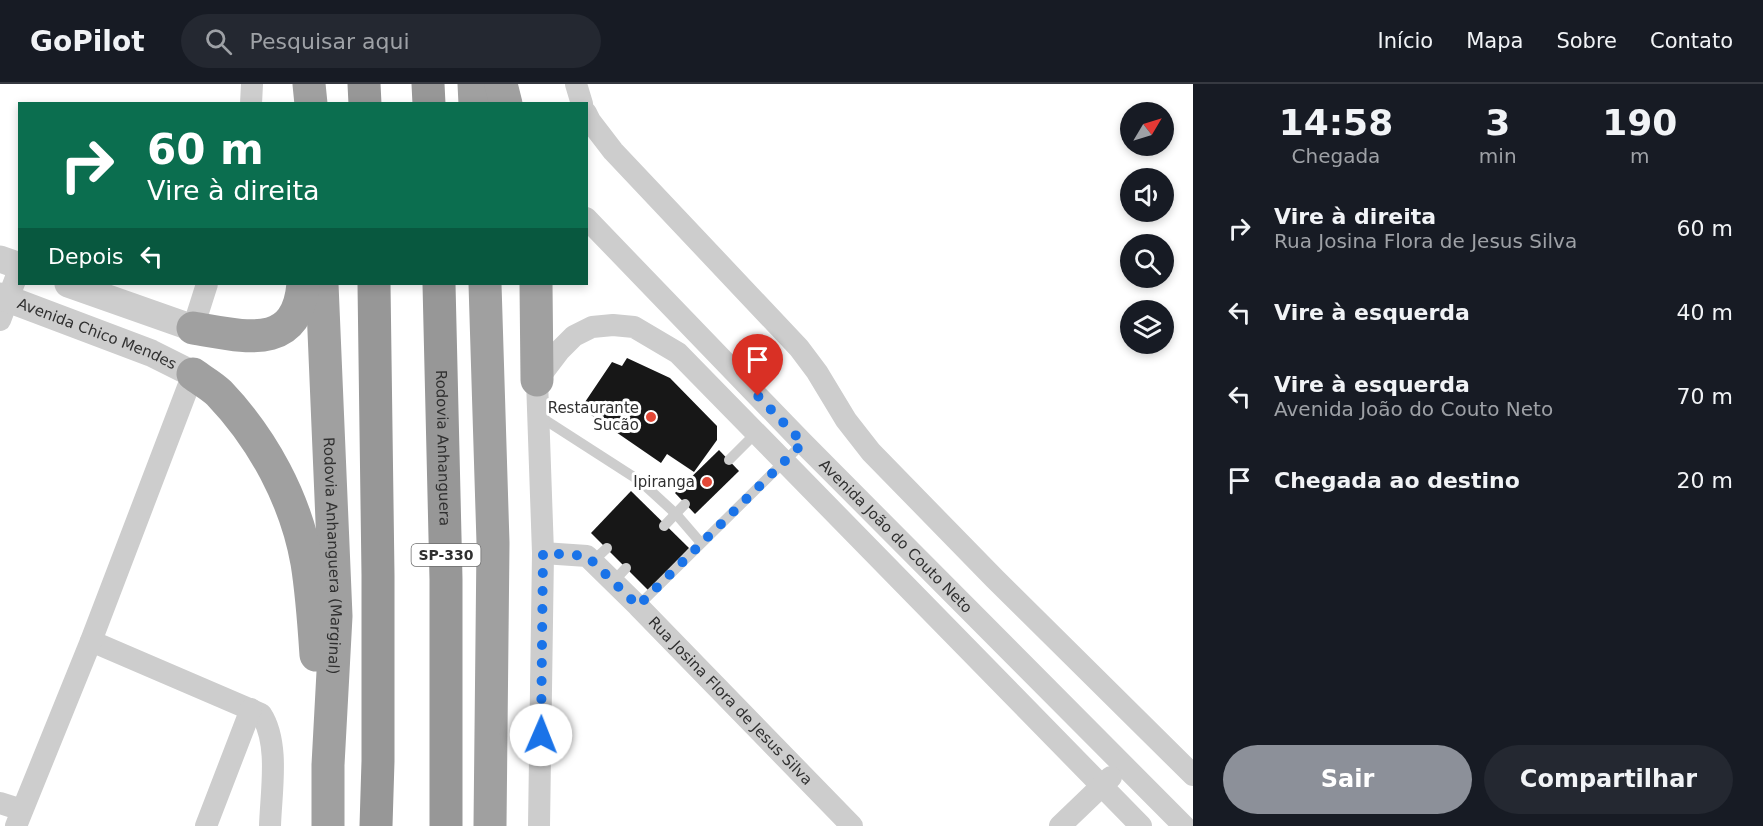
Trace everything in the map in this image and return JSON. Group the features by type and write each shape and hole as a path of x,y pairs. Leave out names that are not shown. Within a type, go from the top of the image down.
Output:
{"highway":[{"path":"293,84 294,102"},
{"path":"309,84 311,102"},
{"path":"364,84 365,102"},
{"path":"428,84 429,102"},
{"path":"474,84 475,102"},
{"path":"501,84 506,102"},
{"path":"193,328 240,336 261,336 275,332 288,325 296,314 302,302 303,285"},
{"name":"Rodovia Anhanguera (Marginal)","path":"322,285 336,616 328,765 328,826"},
{"path":"374,285 378,575 376,826"},
{"name":"Rodovia Anhanguera","path":"439,285 446,590 446,826"},
{"path":"485,285 493,543 490,826"},
{"path":"536,285 537,380"},
{"path":"193,374 218,392 257,441 288,498 299,529 307,563 328,765"}],"street":[{"path":"251,102 252,84"},
{"path":"576,84 581,102"},
{"path":"588,117 613,151 799,348 818,372 846,420 871,452 995,579 1193,775"},
{"name":"Avenida João do Couto Neto","path":"588,220 803,443 1184,826"},
{"path":"0,259 18,265"},
{"path":"2,305 18,270"},
{"path":"71,285 193,328 207,285"},
{"name":"Avenida Chico Mendes","path":"2,305 151,353 193,374"},
{"path":"656,338 682,317"},
{"name":"Avenida João do Couto Neto","path":"537,380 559,351 574,336 592,327 613,325 634,327 678,353 1141,826"},
{"path":"0,803 19,818 91,641 193,374"},
{"path":"537,380 543,553 539,826"},
{"name":"Rua Josina Flora de Jesus Silva","path":"543,553 599,555 619,575 638,606 852,826"},
{"path":"91,641 261,714 271,733 270,826"},
{"path":"206,826 251,709"},
{"path":"1060,826 1123,765"}],"lane":[{"path":"539,416 640,481 676,514 701,543"},
{"path":"729,460 756,433"},
{"path":"638,606 803,443"},
{"path":"646,506 656,497"},
{"path":"664,526 685,504"}],"building":[{"name":"Restaurante Sucão","path":"627,358 670,378 717,426 717,440 694,472 667,454 661,463 581,408 612,362 622,366"},
{"name":"Ipiranga","path":"719,450 739,471 695,514 675,493"},
{"path":"631,491 689,548 648,590 591,533"}],"place":[{"name":"Restaurante Sucão","path":"651,417"},
{"name":"Ipiranga","path":"707,482"}],"route":[{"path":"541,735 543,553 587,556 638,606 803,443 758,396"}]}
